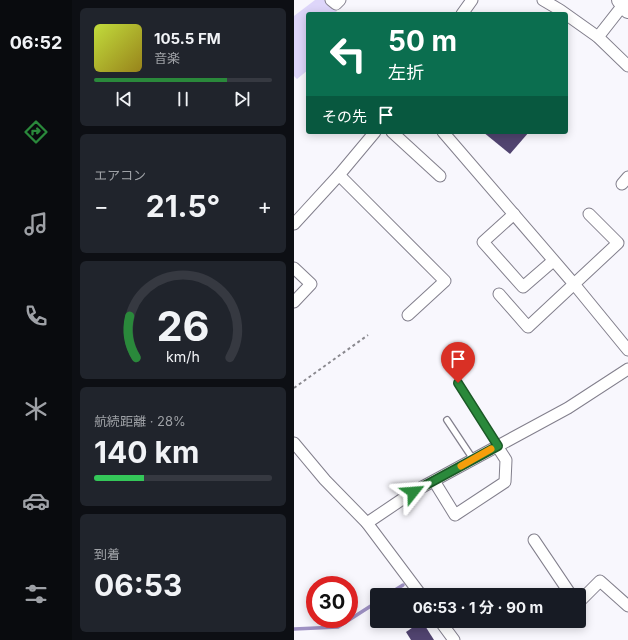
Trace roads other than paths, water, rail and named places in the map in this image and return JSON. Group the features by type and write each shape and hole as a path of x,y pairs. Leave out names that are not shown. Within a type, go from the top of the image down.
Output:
{"street":[{"path":"331,0 336,4 340,0"},
{"path":"463,12 472,0"},
{"path":"543,0 563,12"},
{"path":"598,37 625,4"},
{"path":"568,16 598,37 628,66"},
{"path":"294,224 339,175 373,134"},
{"path":"394,134 440,176"},
{"path":"444,134 574,284 628,350"},
{"path":"339,175 445,281 408,315"},
{"path":"514,214 483,242 523,287 553,261"},
{"path":"499,294 528,327 618,243 588,214"},
{"path":"294,268 311,284 294,302"},
{"path":"367,523 413,492 568,408 628,368"},
{"path":"294,443 325,480 367,523 416,588"},
{"path":"434,481 455,515 505,482 506,460 497,446"},
{"path":"534,540 566,588"},
{"path":"586,595 600,581 628,606"},
{"path":"445,628 454,640"}],"lane":[{"path":"458,383 497,446"},
{"path":"447,420 473,460"}],"waterway":[{"path":"398,588 403,585"},
{"path":"294,629 338,627 370,606"}]}
